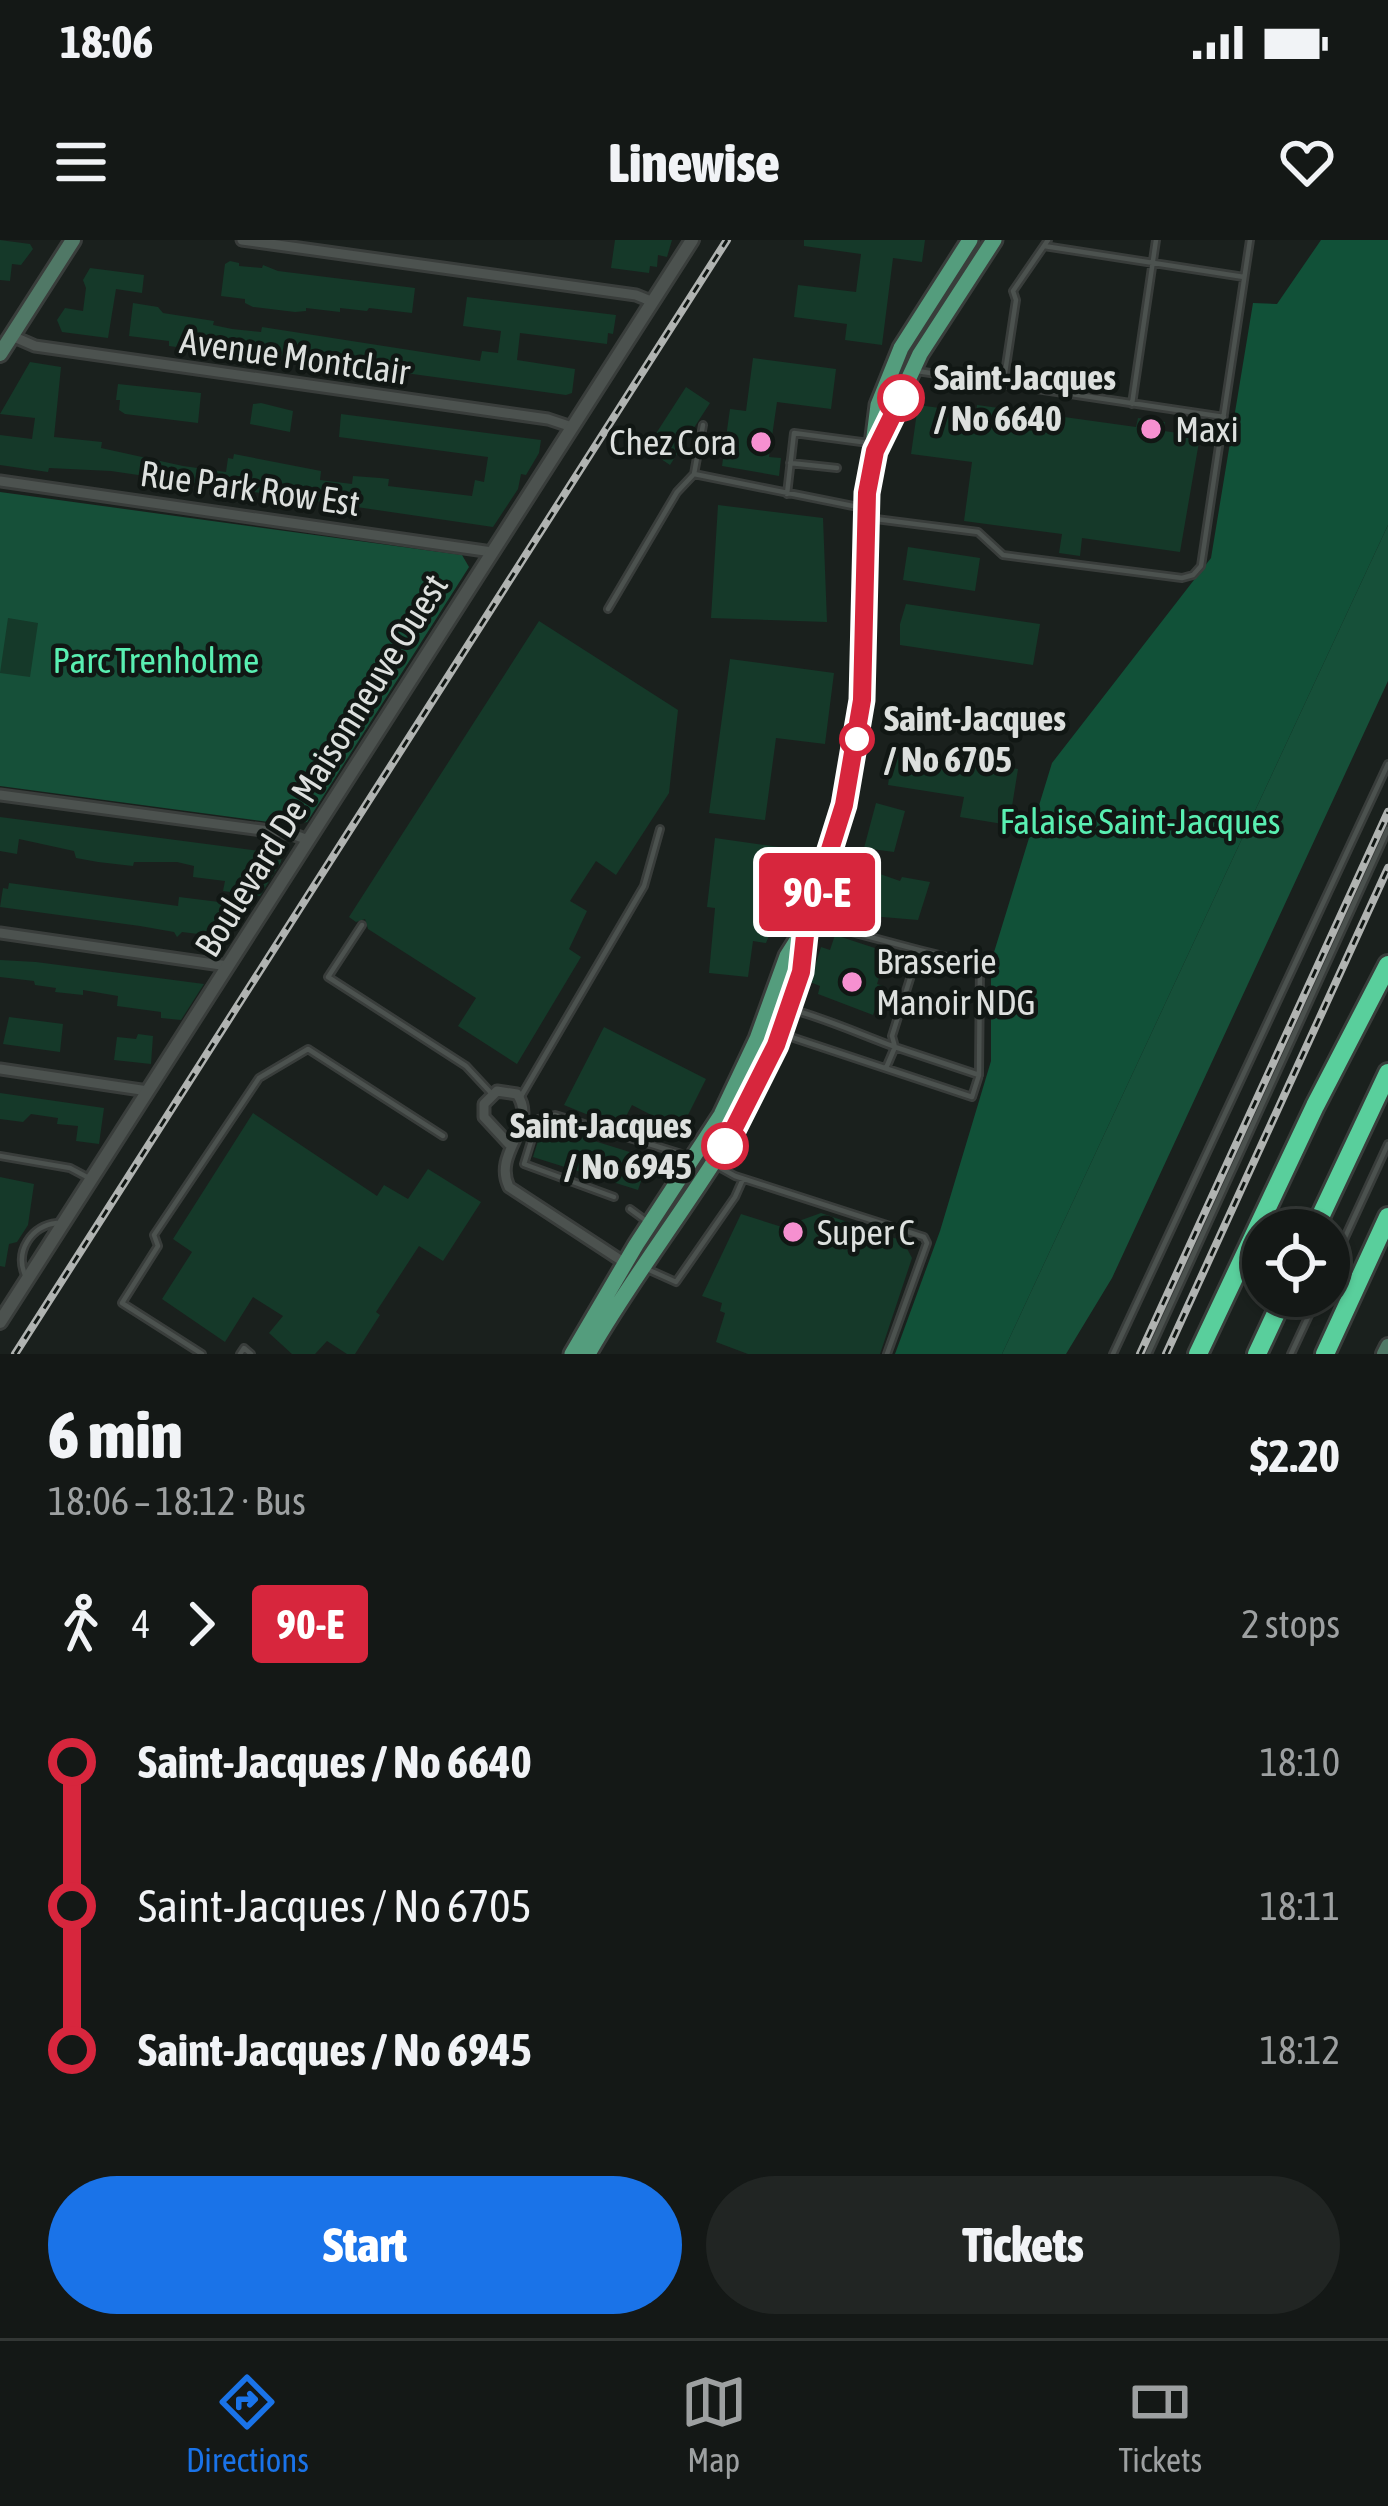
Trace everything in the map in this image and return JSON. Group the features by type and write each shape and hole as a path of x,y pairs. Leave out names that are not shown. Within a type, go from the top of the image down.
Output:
{"highway":[{"path":"1198,1354 1308,1120 1388,965"},
{"path":"1324,1209 1388,1073"},
{"path":"1324,1354 1388,1217"},
{"path":"1257,1354 1274,1317"}],"main road":[{"path":"0,354 73,240"},
{"path":"572,1354 712,1164 751,1101 780,1033 804,961 807,923 844,805 859,724 865,513 878,404 895,362 970,240"},
{"path":"875,447 913,370 994,240"},
{"path":"588,1354 650,1224 742,1074 787,956 807,923"}],"street":[{"path":"242,240 636,295 653,302"},
{"name":"Boulevard De Maisonneuve Ouest","path":"0,1322 6,1305 92,1180 692,240"},
{"name":"Avenue Montclair","path":"12,336 34,346 553,419 572,427"},
{"name":"Rue Park Row Est","path":"0,481 492,552"},
{"path":"0,795 292,834 308,840"},
{"path":"0,933 228,966"},
{"path":"0,1069 148,1091"},
{"path":"509,1144 484,1117 484,1104 491,1094 504,1090 520,1098 524,1106 523,1121 509,1144 504,1172 509,1186 632,1267"}],"lane":[{"path":"1132,404 1156,240"},
{"path":"694,474 865,513 978,532 1003,555 1187,578 1201,566 1250,240"},
{"path":"1004,386 1016,300 1013,291 1046,243 1244,277"},
{"path":"895,362 913,370 1004,386 1224,418"},
{"path":"608,609 676,492 694,474 703,425"},
{"path":"787,494 794,433 875,447"},
{"path":"790,463 837,468"},
{"path":"1114,1354 1388,764"},
{"path":"520,1098 644,886 660,829"},
{"path":"1148,1354 1388,829"},
{"path":"780,1033 971,1097 979,1075 980,965 807,923"},
{"path":"362,925 328,977 466,1066 491,1094"},
{"path":"886,1068 919,950"},
{"path":"788,1008 979,1075"},
{"path":"202,1354 122,1304 158,1246 154,1235 259,1078 308,1049 443,1136"},
{"path":"614,1197 524,1164 538,1119 555,1115 695,1156 743,1179 924,1237 927,1243 887,1354"},
{"path":"1350,1226 1388,1144"},
{"path":"0,1156 70,1168 92,1180"},
{"path":"632,1267 652,1268 676,1282 743,1179"},
{"path":"630,1209 650,1224"},
{"path":"28,1278 21,1264 29,1239 47,1224 62,1226"},
{"path":"1291,1354 1308,1317"},
{"path":"240,1354 244,1348 251,1354"}],"green space":[{"name":"Falaise Saint-Jacques","path":"1321,240 1388,240 1388,525 1002,1354 895,1354 940,1231 991,1061 991,962 1052,763 1211,558 1253,303 1277,304"},
{"name":"Parc Trenholme","path":"0,492 462,555 469,567 307,822 291,825 0,786"},
{"path":"1388,525 1388,681 1112,1278 1066,1354 1002,1354"}],"building":[{"path":"0,240 30,244 33,249 21,265 12,264 10,281 0,280"},
{"path":"615,240 672,240 667,257 658,255 657,267 650,266 649,273 611,268"},
{"path":"804,240 925,240 922,262 893,258 882,345 845,340 847,324 794,317 798,285 856,292 861,254 804,246"},
{"path":"230,261 239,266 263,265 278,271 415,288 412,313 253,307 245,299 221,296 225,264"},
{"path":"90,268 144,275 142,293 116,289 108,338 62,332 57,320 65,308 83,311 83,280"},
{"path":"467,297 616,315 613,334 608,333 607,344 520,333 517,360 575,369 572,393 566,395 185,343 184,348 169,346 169,341 129,336 133,303 232,329 261,332 262,327 480,361 482,351 498,353 501,331 463,326"},
{"path":"753,358 836,369 831,409 777,402 769,457 781,458 779,476 722,466 730,409 746,411"},
{"path":"30,362 61,367 54,437 102,442 101,448 183,466 226,472 228,458 233,459 234,454 321,471 320,480 352,484 353,476 380,478 389,479 388,486 472,496 475,480 484,482 488,457 339,437 341,414 541,440 539,453 526,475 521,474 518,489 493,527 111,471 49,468 48,472 0,465 0,435 32,439 35,418 0,414"},
{"path":"118,384 201,393 198,423 125,414 116,400"},
{"path":"686,387 710,403 670,465 646,449"},
{"path":"253,404 293,411 290,432 250,424"},
{"path":"918,405 976,413 977,405 1000,405 1136,427 1138,418 1165,422 1164,431 1200,436 1180,552 1082,538 1080,556 1059,553 1062,534 964,521 972,462 911,454"},
{"path":"718,505 823,518 827,622 711,618"},
{"path":"908,547 980,558 975,591 903,580"},
{"path":"906,604 1040,624 1033,665 900,645"},
{"path":"8,618 38,623 30,677 0,673"},
{"path":"539,621 678,710 669,793 616,875 596,861 570,901 587,911 569,949 581,957 517,1064 458,1026 476,998 368,929 365,919 356,922 349,917"},
{"path":"730,659 834,673 825,744 776,738 765,820 709,813"},
{"path":"893,750 1018,769 1009,825 960,817 964,797 888,785"},
{"path":"876,803 905,811 894,852 864,848"},
{"path":"0,817 282,854 281,862 260,896 223,891 225,881 193,877 194,866 177,862 134,862 133,866 98,862 76,858 74,851 19,839 17,854 0,851"},
{"path":"715,838 786,848 776,918 766,943 753,941 748,977 709,973 715,908 707,907"},
{"path":"854,874 930,882 918,920 847,914"},
{"path":"9,883 178,906 179,897 227,903 223,937 182,932 177,937 174,932 140,926 0,907 3,888 8,889"},
{"path":"835,935 887,952 873,1015 818,994 820,986 810,982 821,947 830,950"},
{"path":"0,960 204,984 181,1020 161,1018 161,1012 117,1006 118,996 83,990 83,995 55,992 56,988 34,981 0,977"},
{"path":"9,1017 63,1024 60,1052 3,1044"},
{"path":"604,1027 706,1079 683,1125 632,1105 620,1128 564,1105"},
{"path":"138,1034 153,1036 151,1064 114,1060 117,1037 136,1039"},
{"path":"0,1093 104,1108 99,1144 76,1141 78,1126 57,1124 58,1118 31,1114 23,1122 0,1119"},
{"path":"253,1113 377,1196 384,1185 408,1199 428,1169 481,1202 443,1261 419,1246 355,1354 327,1341 315,1354 292,1354 269,1333 283,1316 253,1297 225,1342 162,1299 192,1252 173,1239"},
{"path":"543,1125 649,1158 638,1190 533,1157"},
{"path":"0,1177 34,1184 28,1225 17,1242 9,1244 5,1267 0,1266"},
{"path":"821,1213 903,1241 912,1258 880,1354 748,1354 716,1342 725,1313 720,1311 722,1303 702,1296 741,1214 782,1227"}],"railway":[{"path":"15,1354 727,240"},
{"path":"1140,1354 1388,812"},
{"path":"1166,1354 1388,868"}],"bus line":[{"name":"90-E","path":"725,1146 776,1045 801,972 806,926 844,805 862,700 867,493 875,451 901,398"}],"place":[{"name":"Saint-Jacques / No 6640","path":"901,398"},
{"name":"Maxi","path":"1151,429"},
{"name":"Chez Cora","path":"761,442"},
{"name":"Saint-Jacques / No 6705","path":"857,739"},
{"name":"Brasserie Manoir NDG","path":"852,982"},
{"name":"Saint-Jacques / No 6945","path":"725,1146"},
{"name":"Super C","path":"793,1232"}]}
